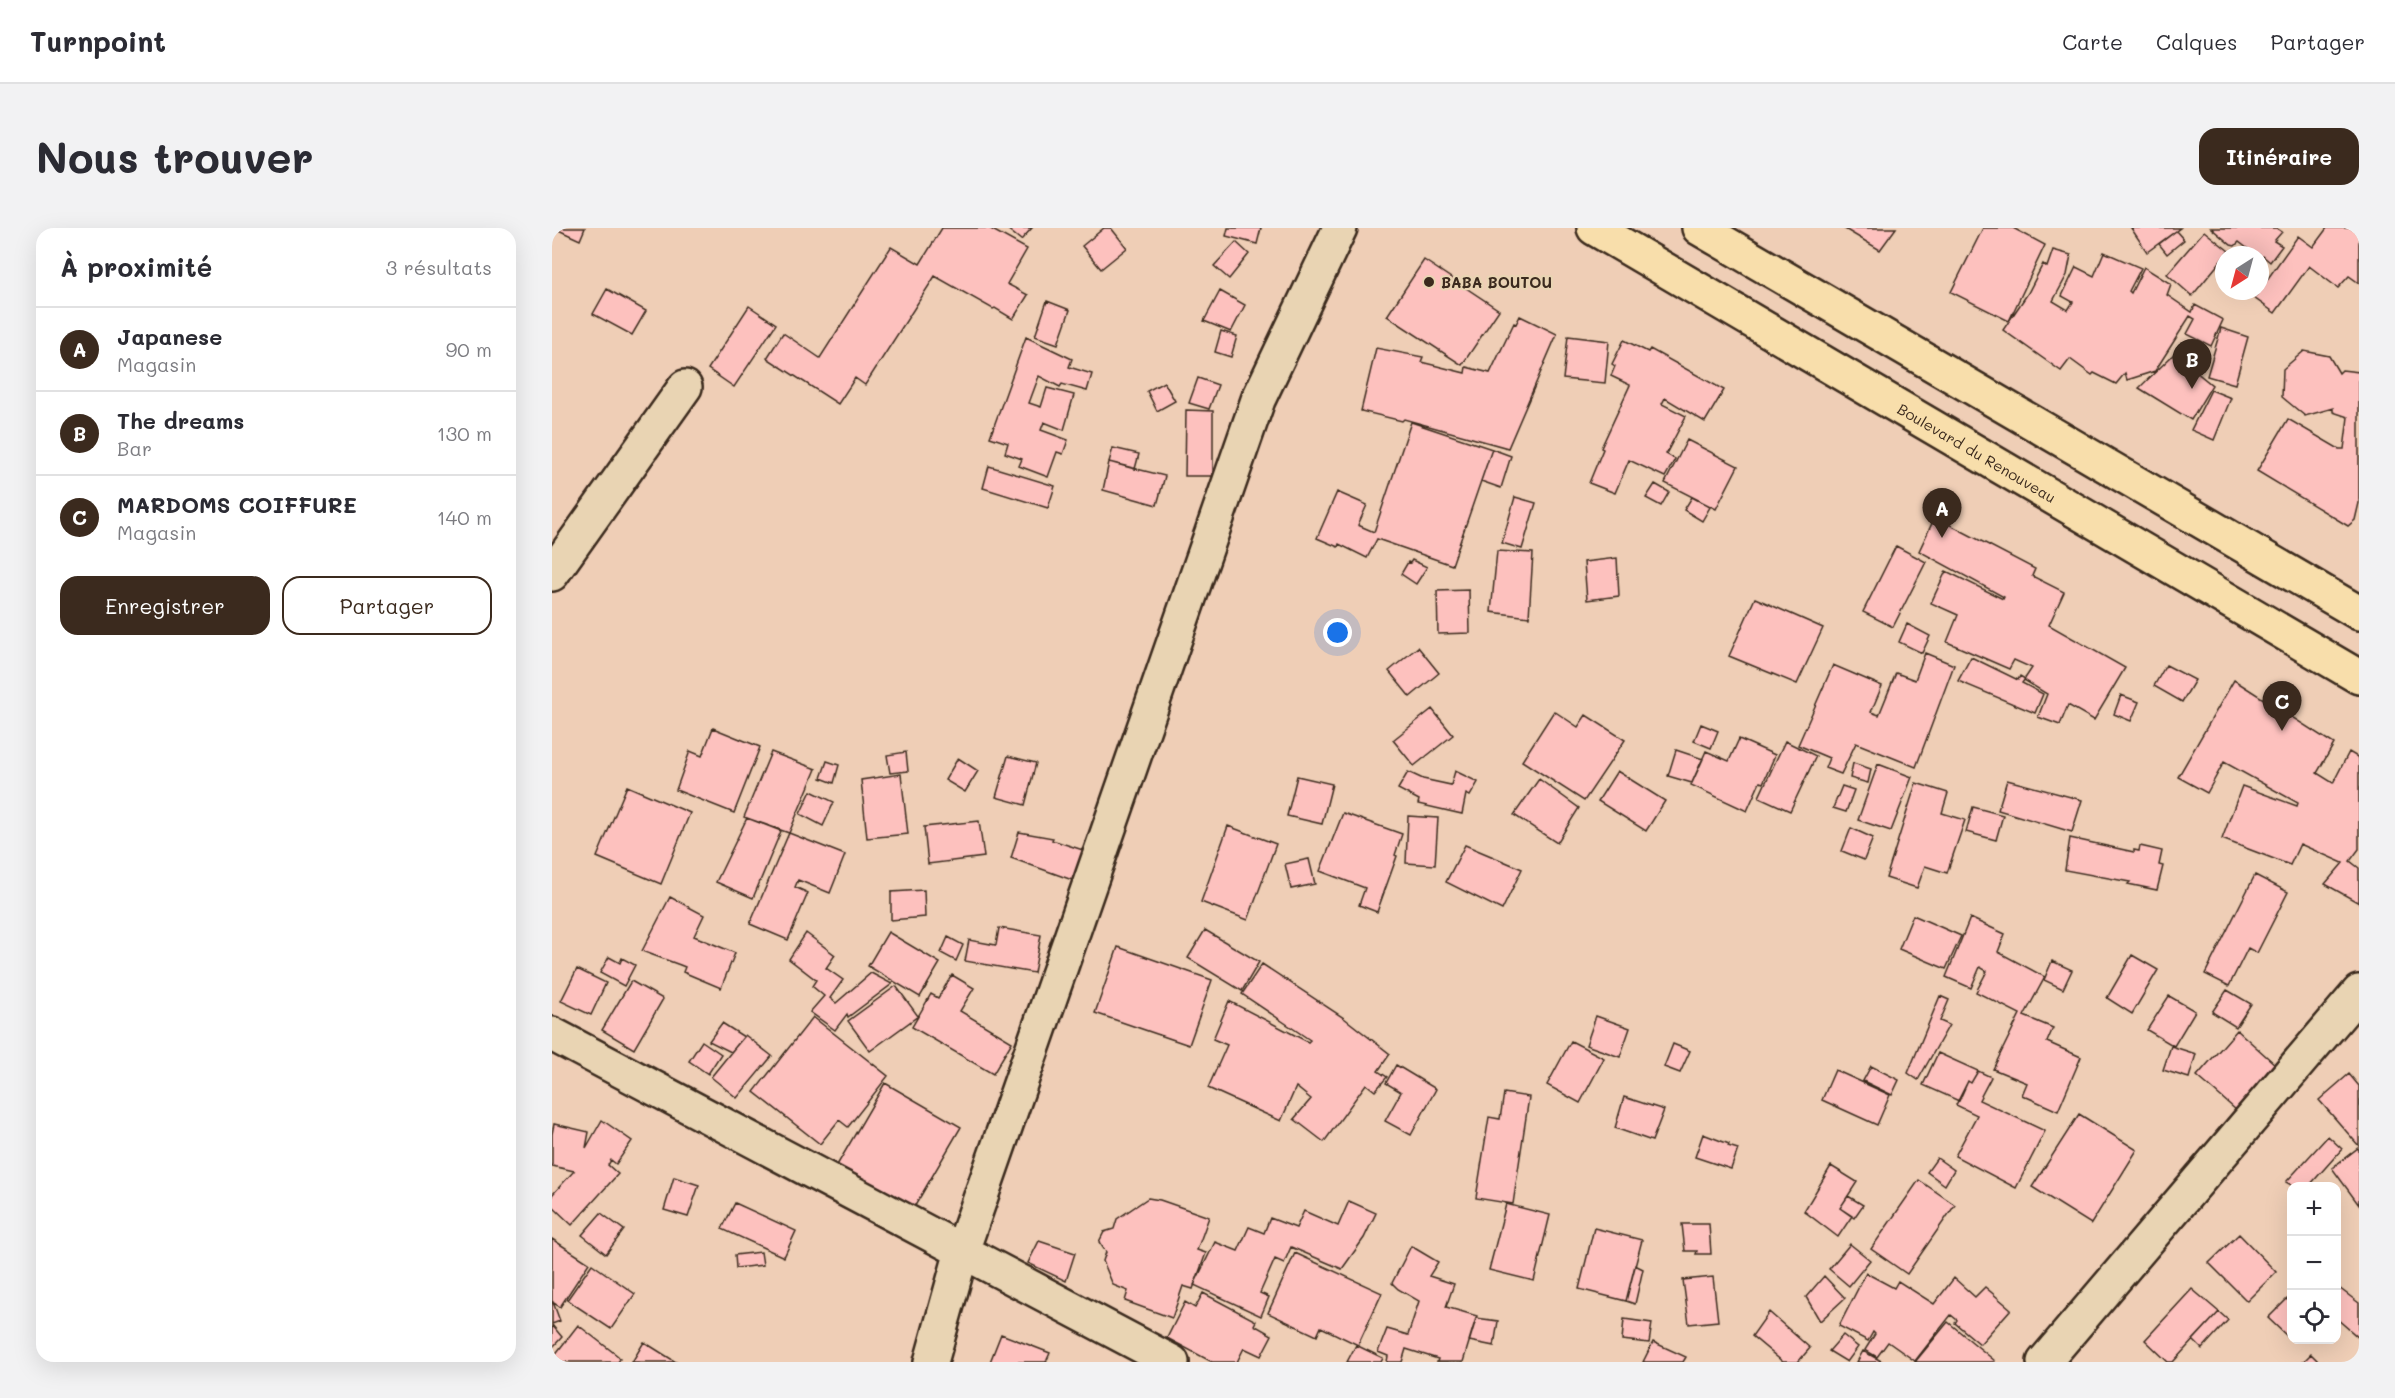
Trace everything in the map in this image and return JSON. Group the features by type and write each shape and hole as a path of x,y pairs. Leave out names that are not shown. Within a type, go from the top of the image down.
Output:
{"main road":[{"name":"Boulevard du Renouveau","path":"1594,228 2359,677"},
{"path":"1699,228 2359,613"}],"street":[{"path":"931,1362 962,1251 1258,400 1340,228"},
{"path":"552,574 685,387"},
{"path":"2044,1362 2359,992"},
{"path":"552,1034 1172,1362"}],"building":[{"path":"554,228 585,228 580,240"},
{"path":"942,228 989,228 1027,249 1007,284 1028,295 1013,319 935,276 865,385 855,378 838,404 767,358 783,333 820,358 891,247 920,264"},
{"path":"1006,228 1032,228 1021,240"},
{"path":"1104,228 1111,228 1127,248 1101,269 1082,246"},
{"path":"1228,228 1261,228 1257,244 1226,236"},
{"path":"1843,228 1896,228 1880,250"},
{"path":"1983,228 2013,228 2045,245 2009,321 1951,292"},
{"path":"2131,228 2180,228 2147,252"},
{"path":"2211,228 2276,228 2282,232 2274,241 2282,246 2270,262 2269,246 2244,246 2239,242 2235,246"},
{"path":"2327,228 2351,228 2359,234 2359,283 2349,276 2338,288 2309,266 2275,313 2257,300 2269,300 2269,277 2298,236 2313,247"},
{"path":"2176,231 2184,240 2167,254 2159,244"},
{"path":"2204,231 2223,246 2215,246 2215,268 2192,296 2167,274"},
{"path":"1236,242 1249,254 1229,279 1214,266"},
{"path":"2053,250 2071,255 2067,275 2053,301 2068,310 2073,302 2062,296 2076,267 2094,276 2104,252 2141,268 2129,291 2131,293 2144,267 2171,284 2167,295 2192,312 2195,305 2223,320 2211,346 2187,334 2195,319 2190,316 2155,371 2127,380 2125,373 2116,384 2094,373 2092,375 2070,359 2061,371 2003,330 2028,293 2043,264 2047,267"},
{"path":"1424,260 1499,310 1462,365 1387,316"},
{"path":"607,289 646,311 632,335 593,314"},
{"path":"1220,291 1245,305 1231,332 1204,321"},
{"path":"1047,301 1070,310 1058,344 1035,336"},
{"path":"749,306 776,324 734,387 708,369"},
{"path":"1520,316 1557,334 1508,448 1404,419 1402,421 1361,411 1376,348 1423,357 1421,362 1465,373 1466,367 1490,373 1514,323 1516,324"},
{"path":"2221,328 2248,337 2235,384 2207,376"},
{"path":"1221,331 1237,336 1231,357 1215,352"},
{"path":"1568,336 1609,341 1605,383 1563,379"},
{"path":"1026,337 1072,359 1069,367 1092,374 1087,391 1062,384 1060,387 1039,376 1029,403 1041,407 1047,388 1074,395 1064,430 1044,422 1041,430 1068,440 1063,454 1057,452 1048,477 1019,466 1022,459 1005,453 1008,443 990,437"},
{"path":"1624,340 1648,352 1650,349 1724,390 1705,422 1665,398 1662,404 1686,416 1666,454 1675,459 1665,477 1629,460 1615,493 1589,483 1603,449 1601,448 1630,385 1611,376 1615,366 1612,364"},
{"path":"2304,351 2329,356 2339,373 2342,370 2359,372 2359,503 2355,520 2348,526 2257,471 2288,419 2339,449 2344,449 2348,417 2333,412 2333,408 2305,416 2282,397 2283,369"},
{"path":"2174,354 2212,385 2191,420 2139,388"},
{"path":"1198,378 1218,385 1209,409 1189,403"},
{"path":"1164,382 1175,401 1157,411 1147,391"},
{"path":"2211,390 2231,398 2214,440 2191,430"},
{"path":"1186,410 1213,411 1213,476 1185,476"},
{"path":"1411,422 1492,449 1452,565 1377,539 1367,558 1339,544 1338,547 1317,538 1337,492 1367,505 1358,525 1374,532"},
{"path":"1687,440 1738,466 1716,509 1665,483"},
{"path":"1113,448 1139,454 1135,469 1109,462"},
{"path":"1492,449 1511,456 1501,488 1481,481"},
{"path":"1109,462 1165,476 1157,505 1103,490"},
{"path":"989,466 1055,486 1048,508 983,488"},
{"path":"1655,484 1669,492 1661,506 1646,498"},
{"path":"1515,497 1536,503 1522,549 1502,543"},
{"path":"1692,497 1710,507 1702,521 1684,510"},
{"path":"1935,517 2035,569 2032,576 2064,592 2049,625 2125,668 2094,720 2068,705 2060,725 2038,717 2047,694 2024,680 2032,668 2014,660 2009,669 1947,642 1958,615 1931,603 1946,571 2003,599 2004,597 1919,551"},
{"path":"1896,546 1926,562 1893,627 1863,612"},
{"path":"1497,551 1533,553 1529,617 1491,612"},
{"path":"1617,558 1619,596 1587,600 1584,562"},
{"path":"1412,560 1427,567 1416,584 1401,574 1408,562"},
{"path":"1469,590 1470,633 1438,634 1437,591"},
{"path":"1755,598 1823,628 1797,684 1729,656"},
{"path":"1907,624 1930,636 1922,653 1899,642"},
{"path":"1418,647 1439,673 1410,697 1389,671"},
{"path":"1925,653 1954,665 1916,767 1856,743 1841,774 1825,768 1829,758 1798,745 1833,665 1882,686 1871,712 1879,715 1896,673 1915,680"},
{"path":"1971,657 2018,680 2020,676 2025,679 2022,683 2043,694 2035,713 1958,681"},
{"path":"2166,665 2195,680 2182,702 2154,686"},
{"path":"2234,680 2334,744 2317,773 2333,783 2349,752 2359,758 2359,849 2350,861 2359,868 2359,903 2325,884 2343,863 2300,844 2290,865 2222,839 2242,786 2297,806 2298,803 2224,762 2207,793 2178,777"},
{"path":"2121,695 2139,702 2131,721 2114,714"},
{"path":"1432,709 1453,735 1414,766 1393,740"},
{"path":"1554,711 1578,727 1586,715 1625,740 1584,801 1522,761"},
{"path":"1701,724 1718,731 1711,748 1694,741"},
{"path":"713,728 760,747 734,813 676,790 690,751 702,756"},
{"path":"1739,739 1775,755 1747,811 1691,785 1706,751 1729,761"},
{"path":"1785,741 1816,756 1790,811 1759,797"},
{"path":"1676,750 1703,759 1692,783 1668,776"},
{"path":"771,752 816,769 789,833 744,817"},
{"path":"906,752 908,771 890,773 887,755"},
{"path":"1008,756 1036,763 1025,805 996,797"},
{"path":"958,758 978,771 965,792 945,780"},
{"path":"827,761 839,765 834,783 821,778"},
{"path":"1853,763 1871,769 1868,783 1850,778"},
{"path":"1878,764 1912,777 1891,831 1858,820"},
{"path":"1455,771 1478,782 1470,796 1466,794 1462,814 1418,804 1419,800 1398,789 1408,772 1423,779 1451,785"},
{"path":"1617,771 1665,801 1646,831 1598,801"},
{"path":"901,774 908,834 867,838 861,780"},
{"path":"1297,776 1332,784 1322,824 1287,816"},
{"path":"1539,779 1579,808 1557,843 1514,815"},
{"path":"2007,780 2082,800 2072,832 1998,810"},
{"path":"1916,783 1948,793 1942,813 1965,820 1947,873 1925,866 1917,888 1886,878"},
{"path":"627,786 690,813 661,884 597,857"},
{"path":"1842,786 1854,790 1846,812 1833,808"},
{"path":"811,791 834,802 823,826 800,814"},
{"path":"1973,807 2003,815 1996,840 1966,832"},
{"path":"1343,813 1402,834 1395,855 1397,856 1377,912 1359,905 1365,888 1320,871"},
{"path":"1408,816 1438,818 1435,865 1406,863"},
{"path":"747,818 781,831 753,898 716,882"},
{"path":"979,821 984,857 928,864 924,827"},
{"path":"1228,826 1276,844 1248,920 1201,902"},
{"path":"1851,828 1873,838 1864,860 1842,851"},
{"path":"1019,832 1053,838 1052,840 1086,851 1075,881 1011,858"},
{"path":"789,833 845,855 830,893 798,880 795,887 808,893 788,940 750,924"},
{"path":"2070,838 2134,852 2134,850 2139,851 2140,846 2162,851 2159,865 2163,866 2157,890 2128,884 2130,882 2065,870"},
{"path":"1465,845 1522,869 1502,910 1446,882"},
{"path":"1309,859 1315,884 1291,889 1285,864"},
{"path":"2255,875 2288,892 2257,953 2248,948 2229,986 2205,974"},
{"path":"924,890 925,917 891,920 891,892"},
{"path":"670,897 704,915 694,936 735,953 721,988 683,972 685,967 642,951"},
{"path":"1913,915 1961,936 1946,969 1899,949"},
{"path":"1970,918 2005,934 1998,952 2045,977 2024,1016 2053,1028 2047,1042 2081,1057 2058,1111 2022,1095 2027,1083 1993,1069 2020,1014 1976,992 1987,971 1980,967 1971,988 1946,977"},
{"path":"999,928 1041,935 1034,973 965,961 969,940 996,945"},
{"path":"1205,930 1259,962 1242,991 1188,958"},
{"path":"888,932 940,963 920,997 868,966"},
{"path":"806,933 835,955 826,968 843,980 830,998 836,1003 871,973 892,984 848,1017 847,1014 835,1030 810,1012 824,996 812,986 816,980 789,959"},
{"path":"948,937 963,945 956,961 941,953"},
{"path":"1118,947 1212,980 1189,1045 1095,1013"},
{"path":"2132,955 2158,970 2132,1014 2107,998"},
{"path":"609,957 620,963 622,958 635,965 624,986 600,973"},
{"path":"2052,961 2072,970 2063,989 2044,980"},
{"path":"1262,964 1344,1018 1390,1054 1378,1071 1387,1077 1375,1091 1366,1084 1324,1142 1294,1119 1311,1099 1296,1087 1281,1121 1208,1088 1227,1045 1213,1039 1229,1001 1308,1042 1310,1040 1242,994"},
{"path":"577,969 606,983 591,1015 561,1001"},
{"path":"952,975 974,988 960,1011 1012,1042 993,1074 912,1027 931,994 938,998"},
{"path":"631,981 663,999 634,1049 602,1030"},
{"path":"896,986 918,1016 870,1051 848,1021"},
{"path":"2227,990 2251,1004 2236,1027 2212,1012"},
{"path":"1940,996 1949,1000 1940,1021 1949,1025 1918,1080 1908,1073"},
{"path":"2169,996 2195,1011 2174,1046 2147,1030"},
{"path":"1596,1016 1630,1028 1620,1057 1586,1045"},
{"path":"813,1017 888,1076 848,1127 839,1120 820,1144 754,1092"},
{"path":"722,1023 744,1037 731,1052 709,1041"},
{"path":"2237,1030 2276,1065 2236,1110 2197,1076"},
{"path":"745,1035 772,1056 737,1098 711,1077"},
{"path":"702,1041 721,1054 708,1074 689,1061"},
{"path":"1571,1041 1604,1058 1580,1103 1547,1085"},
{"path":"1673,1044 1690,1051 1680,1073 1664,1067"},
{"path":"2171,1046 2196,1054 2189,1078 2163,1070"},
{"path":"1938,1053 1978,1071 1971,1083 1968,1081 1959,1101 1923,1085"},
{"path":"1396,1065 1436,1089 1411,1135 1385,1121 1401,1092 1386,1083"},
{"path":"1871,1066 1899,1080 1892,1095 1863,1081"},
{"path":"1835,1070 1890,1095 1877,1125 1822,1100"},
{"path":"1978,1071 1991,1077 1979,1100 2045,1131 2016,1188 1955,1156 1977,1115 1956,1105 1968,1081 1971,1083"},
{"path":"2349,1074 2359,1086 2359,1146 2319,1100"},
{"path":"885,1083 961,1127 912,1211 836,1167"},
{"path":"1504,1093 1529,1097 1513,1204 1476,1198 1489,1117 1500,1119"},
{"path":"1624,1097 1664,1110 1652,1141 1615,1128"},
{"path":"2079,1114 2137,1150 2091,1224 2032,1187"},
{"path":"602,1120 632,1141 616,1164 611,1160 608,1165 618,1174 572,1225 552,1206 552,1195 574,1171 552,1166 554,1124 589,1132 586,1148"},
{"path":"1703,1134 1738,1149 1731,1169 1695,1157"},
{"path":"2328,1136 2342,1149 2313,1182 2286,1182"},
{"path":"2358,1148 2359,1150 2359,1205 2332,1168"},
{"path":"1937,1158 1954,1170 1945,1185 1927,1172"},
{"path":"1831,1166 1857,1182 1840,1208 1852,1216 1838,1237 1804,1211"},
{"path":"674,1177 699,1185 688,1217 664,1210"},
{"path":"1919,1180 1955,1205 1907,1274 1871,1249"},
{"path":"1848,1196 1863,1205 1854,1218 1840,1208"},
{"path":"1148,1198 1209,1217 1197,1250 1206,1253 1193,1289 1183,1286 1172,1318 1125,1301 1128,1291 1113,1285 1103,1261 1106,1252 1099,1242 1104,1232 1114,1229 1117,1219"},
{"path":"1349,1201 1376,1213 1364,1238 1342,1269 1291,1247 1284,1263 1275,1259 1260,1293 1269,1297 1261,1316 1194,1285 1215,1242 1238,1251 1249,1227 1264,1233 1270,1218 1296,1228 1304,1211 1338,1226"},
{"path":"735,1203 796,1231 784,1257 722,1229"},
{"path":"1506,1204 1550,1215 1534,1281 1489,1270"},
{"path":"601,1213 624,1230 606,1254 582,1235"},
{"path":"1682,1224 1709,1224 1711,1254 1685,1251"},
{"path":"1594,1228 1642,1240 1626,1301 1579,1289"},
{"path":"2239,1234 2276,1272 2247,1301 2209,1263"},
{"path":"552,1239 589,1263 560,1307 552,1302"},
{"path":"1039,1241 1075,1253 1066,1281 1028,1263"},
{"path":"1850,1244 1870,1260 1849,1286 1829,1269"},
{"path":"1411,1246 1438,1262 1429,1276 1454,1284 1446,1307 1477,1316 1463,1362 1437,1362 1438,1359 1406,1349 1402,1362 1387,1362 1388,1356 1378,1352 1387,1329 1408,1335 1419,1301 1392,1283"},
{"path":"761,1252 763,1265 736,1268 735,1255"},
{"path":"1295,1253 1382,1293 1358,1345 1321,1327 1317,1336 1268,1313"},
{"path":"592,1264 635,1294 611,1329 567,1300"},
{"path":"1635,1265 1643,1269 1635,1304 1626,1301"},
{"path":"1866,1273 1894,1288 1898,1281 1934,1304 1954,1278 1975,1297 1985,1287 2011,1309 1980,1344 1955,1323 1957,1320 1951,1315 1915,1361 1888,1342 1877,1357 1865,1350 1875,1334 1873,1332 1868,1341 1839,1326"},
{"path":"1824,1276 1845,1298 1820,1321 1806,1297"},
{"path":"1713,1277 1718,1321 1689,1324 1683,1280"},
{"path":"2192,1289 2219,1312 2173,1362 2168,1362 2145,1340"},
{"path":"2341,1290 2359,1303 2359,1338 2341,1322"},
{"path":"1203,1293 1256,1321 1254,1325 1272,1335 1261,1356 1244,1348 1237,1362 1212,1362 1167,1338 1185,1302 1195,1308"},
{"path":"2287,1299 2287,1336 2268,1318"},
{"path":"552,1303 560,1321 552,1324"},
{"path":"1769,1312 1810,1348 1798,1362 1783,1362 1752,1336"},
{"path":"2219,1312 2228,1320 2202,1349 2193,1340"},
{"path":"1476,1318 1498,1321 1494,1346 1469,1341"},
{"path":"1624,1319 1652,1323 1649,1343 1622,1340"},
{"path":"1948,1322 1995,1361 1915,1362"},
{"path":"552,1325 562,1337 552,1348"},
{"path":"578,1325 618,1356 620,1359 618,1362 552,1362 552,1355 554,1356"},
{"path":"1001,1334 1050,1353 1046,1362 990,1362"},
{"path":"1843,1335 1858,1347 1847,1362 1829,1351"},
{"path":"644,1342 676,1362 632,1362"},
{"path":"1653,1342 1686,1357 1683,1362 1643,1362"},
{"path":"1356,1345 1383,1358 1381,1362 1347,1362"},
{"path":"1863,1351 1883,1362 1857,1362"},
{"path":"2311,1354 2319,1362 2303,1362"}],"place":[{"name":"BABA BOUTOU","path":"1429,282"},
{"name":"The dreams","path":"2192,389"},
{"name":"Japanese","path":"1942,538"},
{"name":"MARDOMS COIFFURE","path":"2282,731"}]}
